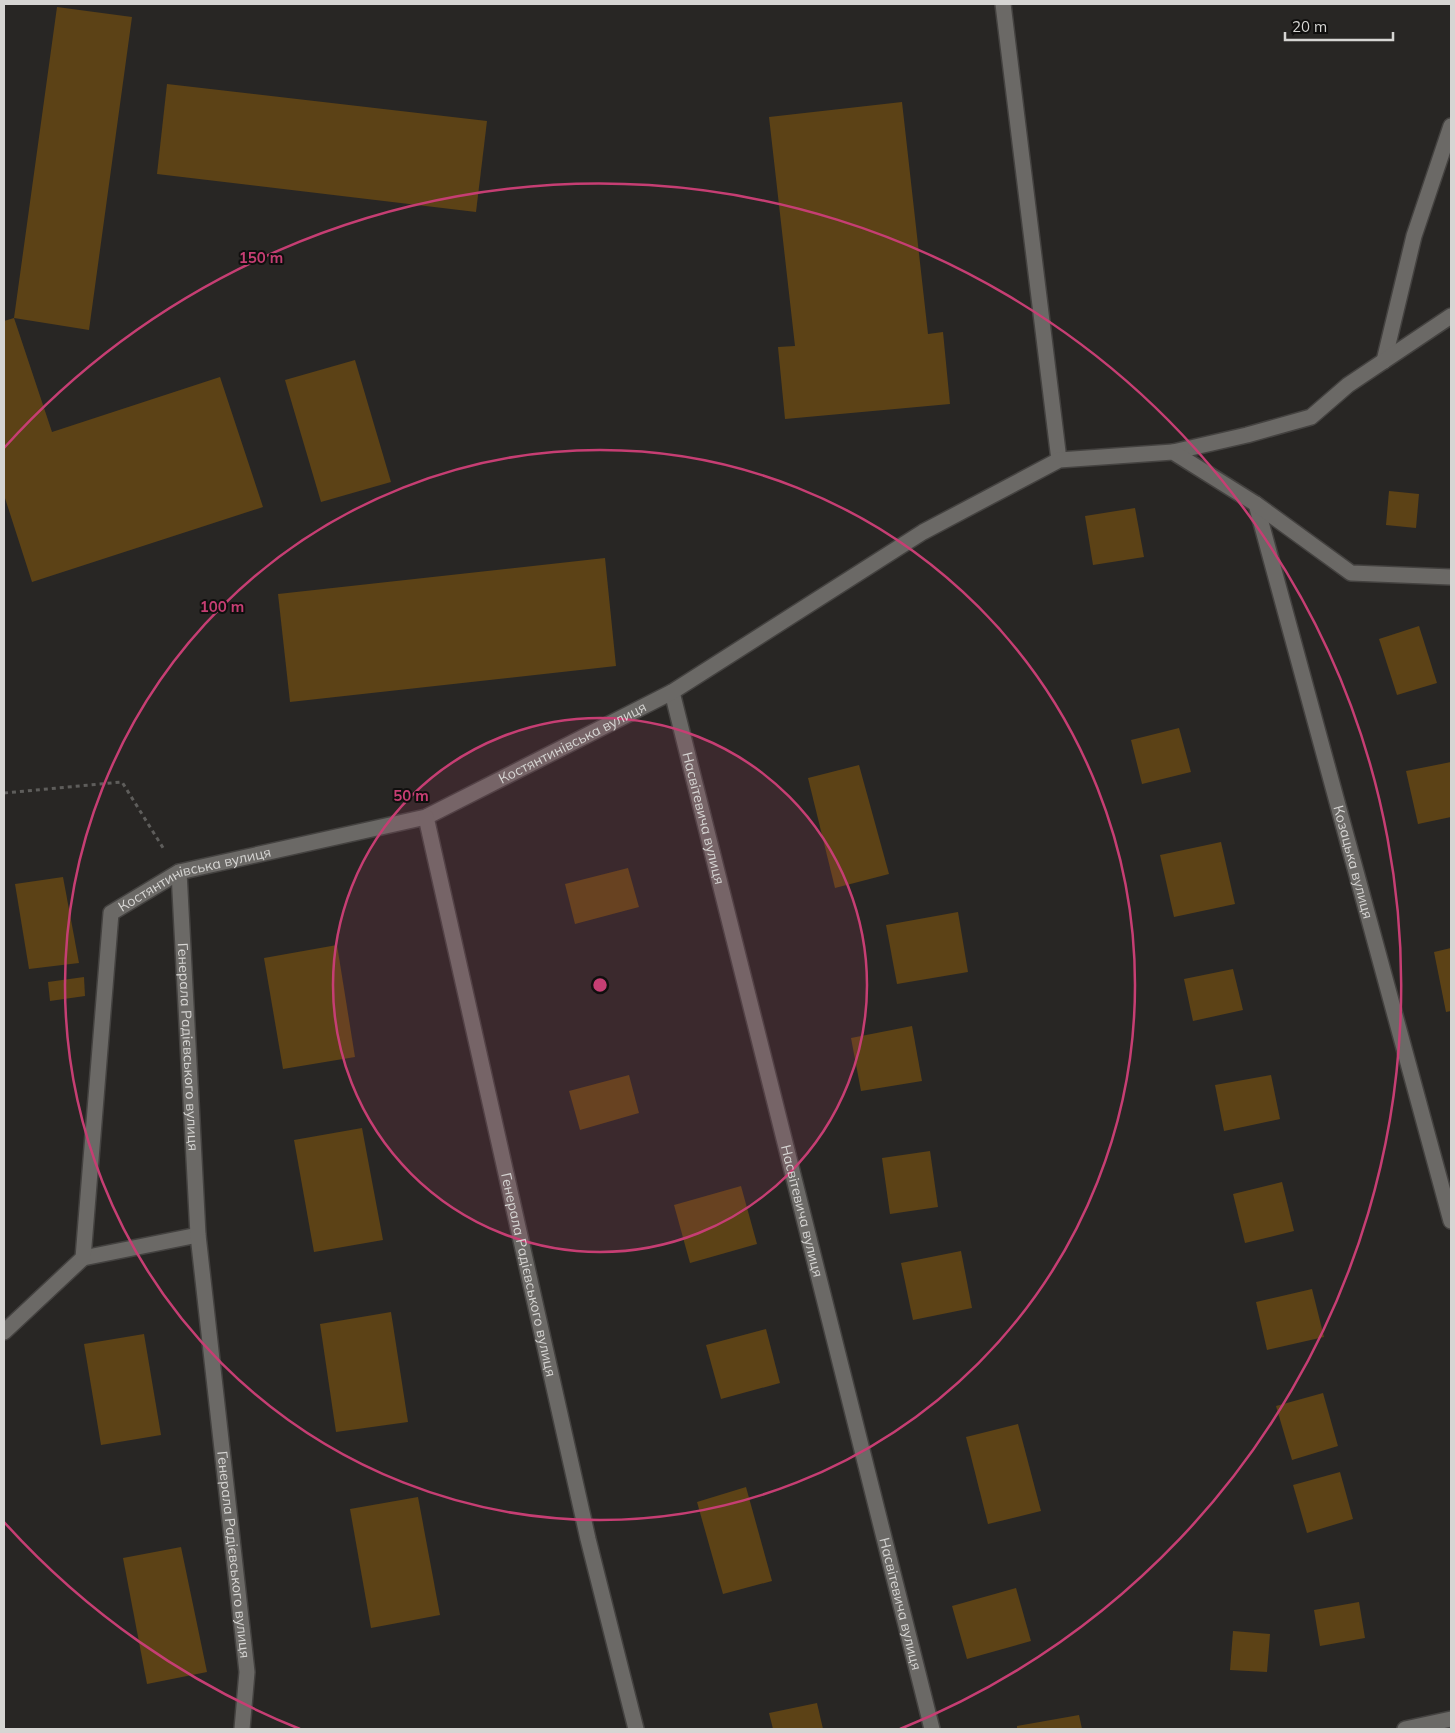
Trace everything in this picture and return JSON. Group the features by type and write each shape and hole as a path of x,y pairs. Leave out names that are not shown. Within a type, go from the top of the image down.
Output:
{"street":[{"path":"1003,4 1059,460 1173,452 1248,435 1311,417 1348,385 1451,316"},
{"path":"1384,361 1414,236 1451,126"},
{"path":"1173,452 1256,504 1351,573 1451,578"},
{"name":"Костянтинівська вулиця","path":"83,1258 111,914 179,872 426,817 672,692 924,532 1059,460"},
{"name":"Козацька вулиця","path":"1256,504 1451,1221"},
{"name":"Насвітевича вулиця","path":"672,692 932,1729"},
{"name":"Генерала Радієвського вулиця","path":"426,817 586,1529 636,1729"},
{"name":"Генерала Радієвського вулиця","path":"179,872 198,1235 247,1672 242,1729"},
{"path":"4,1332 83,1258 198,1235"},
{"path":"1405,1729 1451,1719"}],"path":[{"path":"4,792 122,782 179,872"}],"building":[{"path":"57,7 132,17 89,330 14,318"},
{"path":"167,84 487,121 476,212 157,174"},
{"path":"902,102 928,334 943,332 950,404 785,419 778,347 795,346 769,117"},
{"path":"14,318 52,432 220,377 263,507 32,582 4,495 4,321"},
{"path":"355,360 391,482 321,502 285,380"},
{"path":"1389,491 1419,494 1416,528 1386,525"},
{"path":"1135,508 1144,557 1093,565 1085,516"},
{"path":"605,558 616,666 290,702 278,594"},
{"path":"1419,626 1437,683 1397,695 1379,639"},
{"path":"1179,728 1191,772 1142,784 1131,740"},
{"path":"1451,762 1451,817 1418,824 1406,771"},
{"path":"859,765 889,874 835,888 808,778"},
{"path":"1221,842 1235,904 1174,917 1160,855"},
{"path":"628,868 639,907 575,924 565,884"},
{"path":"63,877 79,963 29,969 15,884"},
{"path":"958,912 968,972 897,984 886,925"},
{"path":"337,945 355,1057 283,1069 264,958"},
{"path":"1451,948 1451,1011 1446,1012 1434,952"},
{"path":"1233,969 1243,1010 1193,1021 1184,979"},
{"path":"84,977 85,996 50,1001 48,982"},
{"path":"912,1026 922,1081 861,1091 851,1038"},
{"path":"629,1075 639,1113 580,1130 569,1091"},
{"path":"1271,1075 1280,1119 1224,1131 1215,1085"},
{"path":"362,1128 383,1240 314,1252 294,1140"},
{"path":"930,1151 938,1207 890,1214 882,1158"},
{"path":"1282,1182 1294,1231 1245,1243 1233,1194"},
{"path":"741,1186 757,1244 690,1263 674,1205"},
{"path":"961,1251 972,1308 913,1320 901,1263"},
{"path":"1312,1289 1324,1337 1267,1350 1256,1302"},
{"path":"391,1312 408,1422 336,1432 320,1324"},
{"path":"766,1329 780,1383 721,1399 706,1345"},
{"path":"144,1334 161,1435 101,1445 84,1344"},
{"path":"1323,1393 1338,1446 1292,1460 1276,1406"},
{"path":"1018,1424 1041,1511 988,1524 966,1437"},
{"path":"1340,1472 1353,1519 1307,1533 1293,1485"},
{"path":"746,1487 772,1581 723,1594 697,1502"},
{"path":"418,1497 440,1615 371,1628 350,1509"},
{"path":"181,1547 207,1672 147,1684 123,1558"},
{"path":"1016,1588 1031,1641 967,1659 952,1606"},
{"path":"1359,1602 1365,1638 1320,1646 1314,1610"},
{"path":"1233,1631 1270,1634 1267,1672 1230,1670"},
{"path":"817,1703 823,1729 773,1729 769,1713"},
{"path":"1079,1715 1082,1729 1017,1729 1017,1726"}]}
